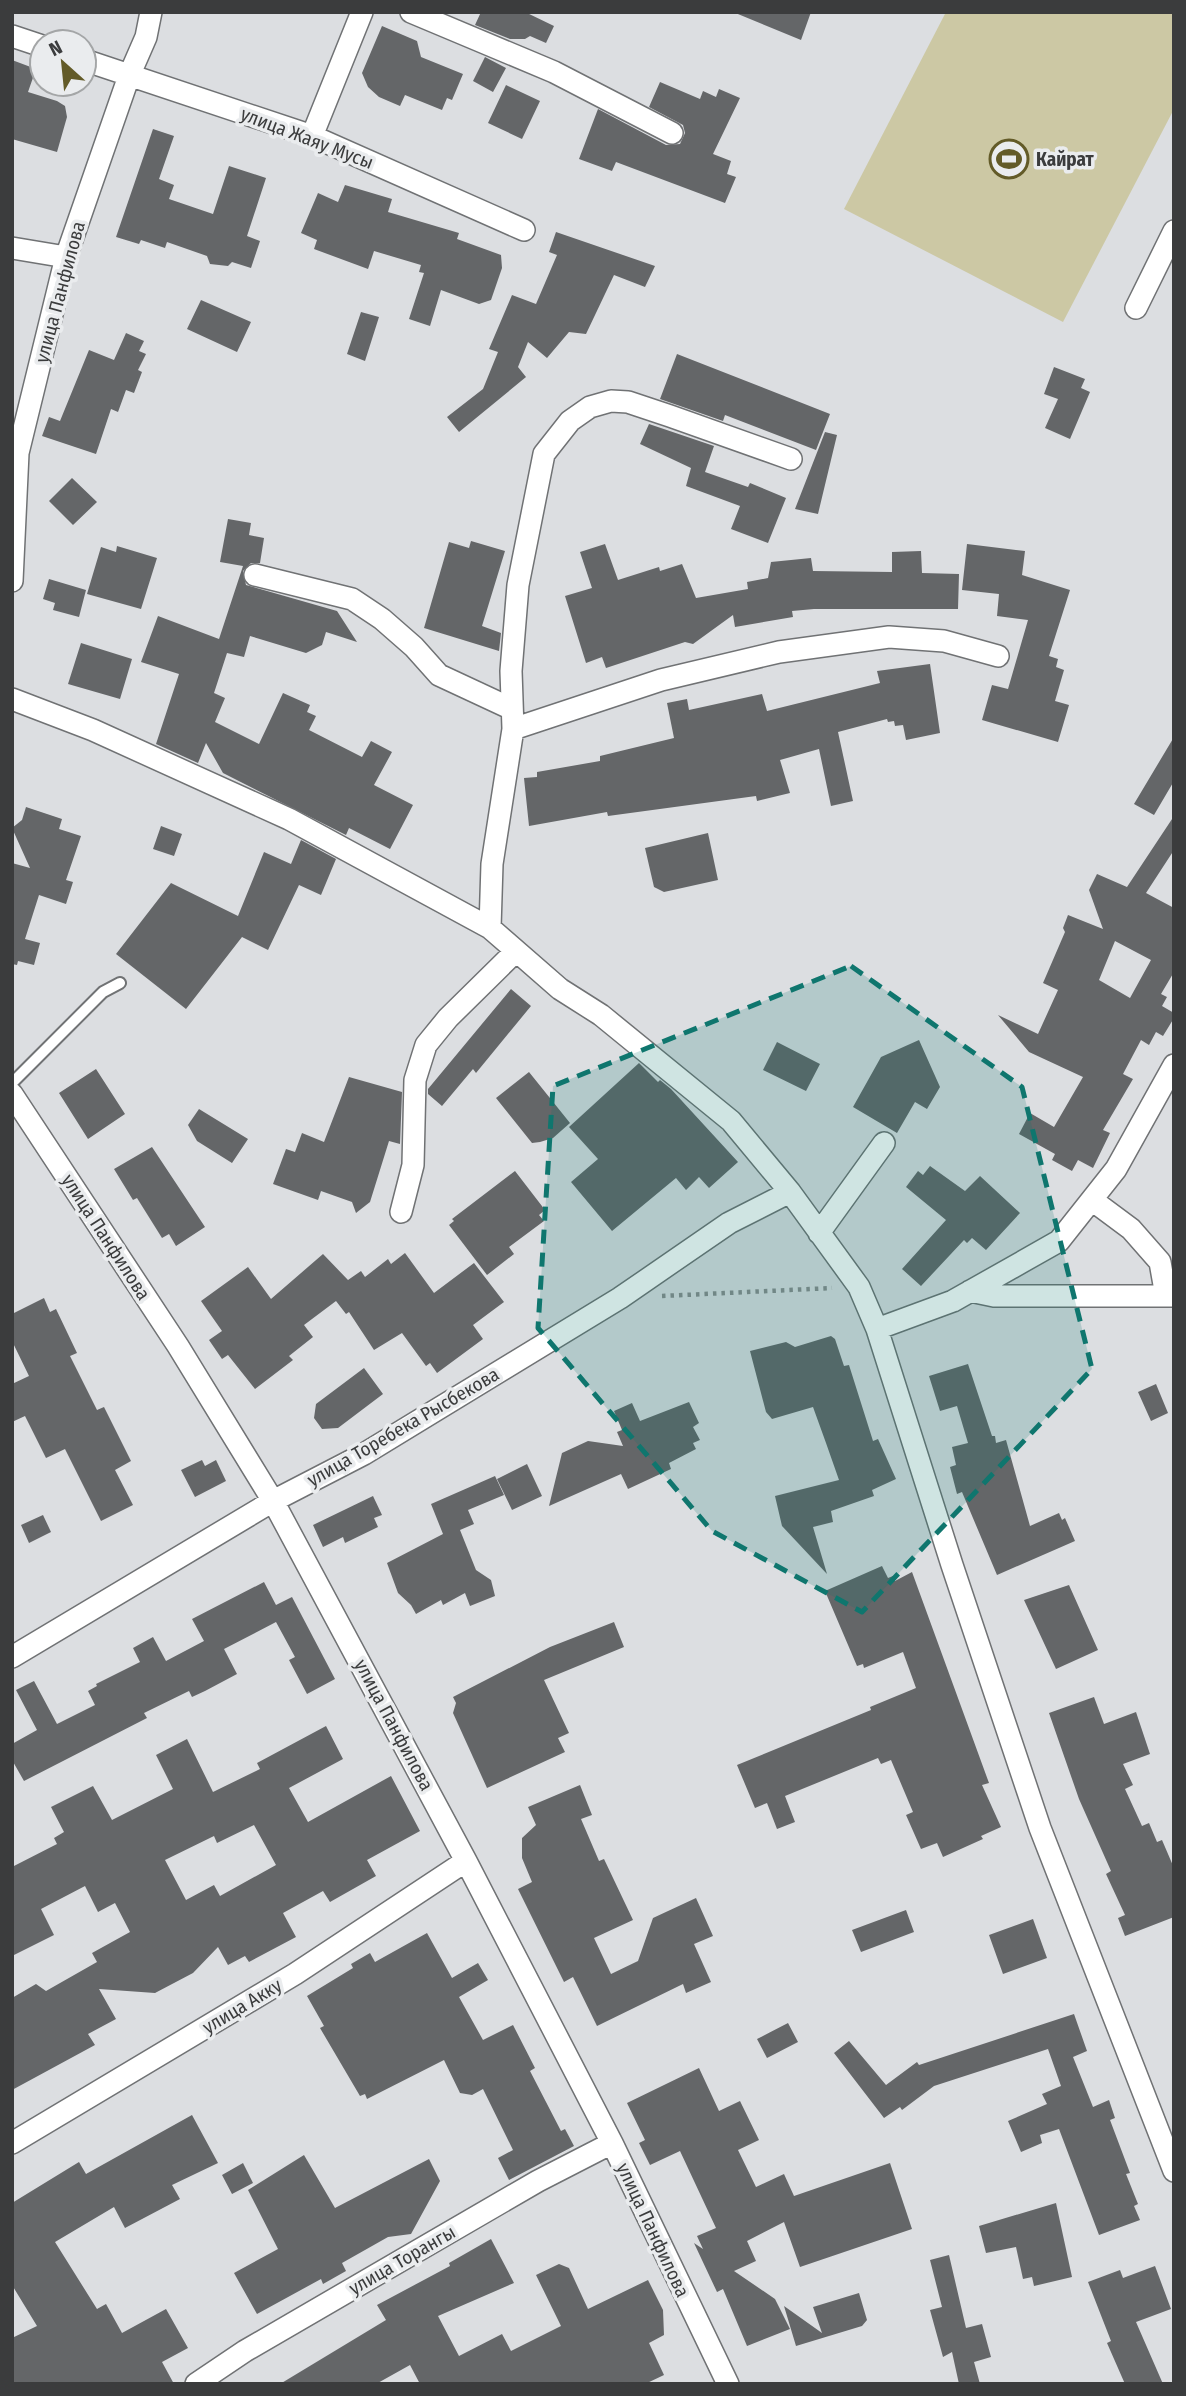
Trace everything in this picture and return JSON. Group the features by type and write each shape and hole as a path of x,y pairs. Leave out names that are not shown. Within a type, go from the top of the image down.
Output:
{"street":[{"name":"улица Панфилова","path":"12,581 18,453 66,257 129,76 146,37 152,12"},
{"path":"312,136 362,12"},
{"path":"411,12 554,72 672,133"},
{"name":"улица Жаяу Мусы","path":"98,65 312,136 524,230"},
{"path":"1136,308 1174,231"},
{"path":"12,248 66,257"},
{"path":"490,928 492,864 513,719 511,671 518,585 544,454 570,421 590,407 611,401 628,402 791,459"},
{"path":"255,575 352,599 406,640 439,675 513,719 779,652 889,637 944,640 998,656"},
{"path":"12,699 93,730 289,819 490,928 560,989 601,1015 731,1121 790,1192 859,1287 877,1329 1041,1828 1174,2171"},
{"path":"401,1212 413,1165 415,1080 426,1045 448,1018 516,951"},
{"path":"877,1329 970,1292 1059,1241 1116,1169 1174,1065"},
{"name":"улица Панфилова","path":"12,1094 178,1346 273,1501 466,1861 612,2143 728,2384"},
{"path":"820,1233 884,1143"},
{"name":"улица Торебека Рысбекова","path":"12,1657 273,1501 364,1454 620,1298 729,1223 790,1192"},
{"path":"970,1292 994,1296 1170,1296 1160,1262 1131,1229 1093,1200"},
{"name":"улица Акку","path":"12,2143 295,1974 466,1861"},
{"name":"улица Торангы","path":"196,2384 245,2351 491,2208 612,2143"}],"lane":[{"path":"12,1083 103,992 120,983"}],"path":[{"path":"659,1296 859,1287"}],"highlighted area":[{"path":"851,966 1022,1087 1092,1369 862,1612 712,1531 538,1328 553,1086"}],"shaded area":[{"name":"Кайрат","path":"946,12 1174,12 1174,109 1063,322 844,209"}],"building":[{"path":"481,12 525,12 554,26 546,43 530,36 525,39 510,39 475,25"},
{"path":"733,12 811,12 801,40"},
{"path":"382,26 417,41 421,57 463,74 452,100 447,98 442,110 405,95 400,106 379,97 368,87 362,73"},
{"path":"485,57 506,68 493,92 473,81"},
{"path":"12,60 28,66 28,98 57,101 65,106 67,117 57,152 12,139"},
{"path":"660,82 700,99 703,91 716,97 719,89 740,98 713,154 731,161 727,174 736,177 725,203 616,162 612,171 579,159 598,109 666,145 680,144 685,133 683,125 649,107"},
{"path":"506,85 540,101 522,139 488,123"},
{"path":"153,129 174,136 159,179 174,185 169,199 213,214 229,166 266,178 247,236 260,241 251,268 232,262 228,266 210,264 207,256 167,242 165,248 141,240 139,244 116,237"},
{"path":"345,185 392,199 388,212 459,233 457,239 501,255 502,268 491,300 479,304 441,290 430,326 409,319 424,273 419,272 421,265 374,251 368,269 314,249 317,240 301,233 318,193 338,202"},
{"path":"556,232 655,266 645,287 614,275 586,334 569,332 547,358 528,342 518,367 526,377 459,432 447,417 483,389 498,352 489,349 512,295 536,304 557,255 549,252"},
{"path":"201,300 251,322 237,352 187,329"},
{"path":"361,312 379,317 365,361 347,354"},
{"path":"126,333 144,341 139,351 146,354 138,370 142,372 134,393 126,390 118,412 111,409 96,454 42,436 49,417 60,421 89,350 114,360"},
{"path":"677,354 830,414 816,450 725,415 723,421 660,399"},
{"path":"1054,367 1085,379 1081,388 1090,392 1070,439 1045,428 1058,399 1044,394"},
{"path":"649,424 714,446 705,472 748,487 750,483 786,498 768,543 731,529 740,506 686,486 691,468 640,444"},
{"path":"825,432 837,435 818,514 795,509"},
{"path":"72,478 97,502 73,525 49,501"},
{"path":"228,519 251,523 249,535 264,538 260,563 251,563 243,571 246,585 337,611 357,642 326,632 322,645 306,653 250,636 244,657 227,653 214,693 225,698 215,722 259,744 283,693 310,705 307,712 316,716 309,730 362,757 371,741 392,752 374,785 413,805 390,849 349,828 346,835 223,773 206,743 198,763 156,744 179,674 141,662 158,616 219,639 243,566 220,562"},
{"path":"471,541 505,551 482,626 501,633 499,651 424,628 449,542 469,548"},
{"path":"605,544 618,580 659,567 660,571 682,564 696,598 748,589 747,582 768,578 771,562 811,558 813,571 892,572 892,552 921,551 922,573 959,574 958,609 814,609 792,611 793,617 735,627 733,615 693,644 685,642 606,668 602,657 586,663 565,596 592,588 580,552"},
{"path":"967,544 1025,551 1022,575 1070,590 1049,656 1058,659 1056,667 1064,670 1055,701 1069,705 1058,742 982,720 992,685 1008,689 1028,620 997,616 999,594 962,590"},
{"path":"117,546 157,558 141,609 87,594 101,547 116,552"},
{"path":"49,579 86,590 79,617 53,610 55,603 43,599"},
{"path":"81,643 132,659 120,699 68,684"},
{"path":"930,664 940,733 906,740 903,725 895,726 894,721 888,722 887,719 838,732 853,801 831,806 819,749 780,760 790,793 757,801 756,796 608,816 607,812 529,826 524,778 537,777 537,772 600,761 600,756 674,738 667,703 687,699 689,710 762,694 767,711 880,683 877,671"},
{"path":"1174,737 1174,781 1154,815 1134,804"},
{"path":"26,807 62,819 59,829 81,836 66,880 73,882 66,904 39,895 25,939 40,943 34,965 18,961 17,965 12,964 12,863 30,868 12,828 22,820"},
{"path":"1174,816 1174,850 1146,893 1174,908 1174,972 1161,994 1167,997 1162,1006 1174,1013 1174,1018 1163,1036 1156,1032 1149,1045 1141,1040 1123,1074 1133,1079 1103,1130 1110,1133 1093,1168 1078,1160 1072,1171 1052,1160 1055,1154 1019,1134 1030,1113 1054,1127 1083,1077 1029,1052 998,1015 1038,1034 1058,990 1043,983 1065,932 1063,928 1068,915 1103,929 1089,890 1097,874 1127,887","holes":["1115,941 1151,960 1130,998 1099,980"]},
{"path":"161,826 182,834 174,856 153,849"},
{"path":"708,833 718,880 664,892 654,887 645,848"},
{"path":"301,840 336,859 321,895 299,885 268,950 242,937 186,1009 116,954 171,883 238,916 264,852 291,864"},
{"path":"511,989 531,1006 476,1073 473,1069 442,1106 428,1094 428,1089"},
{"path":"919,1040 940,1087 927,1109 915,1102 897,1133 853,1107 881,1057"},
{"path":"777,1042 820,1064 806,1091 763,1070"},
{"path":"639,1063 658,1082 660,1080 671,1089 738,1162 709,1188 699,1177 686,1190 676,1178 612,1231 571,1182 598,1159 569,1127"},
{"path":"96,1069 125,1114 88,1139 59,1093"},
{"path":"529,1072 570,1123 553,1138 532,1143 496,1098"},
{"path":"349,1077 402,1092 400,1144 389,1141 370,1202 356,1213 352,1202 321,1191 318,1200 273,1184 286,1149 295,1152 302,1133 324,1142"},
{"path":"199,1109 248,1139 232,1163 197,1141 188,1125"},
{"path":"152,1147 205,1227 176,1246 169,1234 162,1238 137,1198 133,1200 114,1169"},
{"path":"930,1166 965,1191 980,1176 1020,1213 986,1250 972,1238 967,1243 964,1240 921,1286 902,1269 946,1220 906,1187 918,1171 923,1175"},
{"path":"515,1171 545,1210 539,1215 544,1221 509,1247 514,1254 487,1275 449,1225 454,1221 452,1219"},
{"path":"405,1253 434,1293 474,1263 504,1302 473,1325 483,1339 437,1373 430,1363 426,1366 402,1333 374,1350 349,1312 346,1314 336,1301 304,1325 313,1337 289,1356 293,1360 255,1389 228,1355 222,1359 209,1340 222,1331 201,1301 248,1267 271,1299 323,1254 348,1280 361,1271 365,1277 388,1259 391,1264"},
{"path":"44,1298 50,1312 56,1309 77,1353 70,1356 97,1410 104,1407 131,1461 115,1470 133,1505 101,1521 65,1449 46,1458 25,1416 12,1422 12,1384 29,1376 12,1341 12,1314"},
{"path":"831,1336 835,1339 844,1366 849,1365 873,1441 878,1439 896,1479 872,1490 874,1496 831,1511 833,1522 813,1527 827,1574 782,1526 775,1496 839,1480 813,1407 772,1419 766,1412 750,1351 786,1342 795,1347"},
{"path":"968,1364 992,1436 995,1436 996,1443 1006,1440 1030,1526 1059,1513 1062,1520 1065,1518 1075,1541 997,1575 962,1492 957,1494 950,1467 956,1465 952,1447 968,1443 957,1406 940,1411 929,1376"},
{"path":"364,1368 383,1394 338,1428 322,1429 314,1418 316,1404"},
{"path":"1156,1384 1168,1413 1151,1421 1138,1392"},
{"path":"689,1402 699,1423 693,1427 700,1440 693,1443 696,1449 669,1463 671,1469 628,1489 621,1474 549,1506 562,1453 588,1441 623,1446 617,1432 622,1430 614,1411 632,1403 640,1421"},
{"path":"202,1460 205,1466 216,1460 226,1481 195,1497 181,1470"},
{"path":"527,1464 542,1496 512,1510 497,1479"},
{"path":"495,1476 504,1495 468,1510 474,1524 460,1530 476,1570 491,1580 495,1596 470,1606 465,1593 443,1605 441,1600 416,1614 398,1593 387,1563 443,1534 431,1504"},
{"path":"373,1496 382,1515 374,1518 378,1527 345,1543 343,1537 323,1547 313,1525"},
{"path":"43,1515 51,1532 29,1543 21,1525"},
{"path":"882,1566 888,1578 893,1576 895,1581 912,1572 989,1783 982,1785 1001,1827 981,1836 983,1839 943,1857 937,1843 921,1849 906,1815 913,1812 891,1760 881,1764 878,1758 785,1796 795,1822 777,1829 767,1803 755,1808 737,1765 871,1710 870,1707 916,1688 903,1652 864,1668 863,1664 857,1666 825,1591"},
{"path":"264,1582 276,1605 292,1597 335,1679 307,1694 289,1660 295,1657 276,1622 224,1649 237,1674 192,1697 189,1691 144,1713 147,1718 24,1781 12,1760 12,1744 37,1730 16,1690 34,1681 57,1724 95,1705 88,1691 97,1686 96,1684 140,1662 133,1648 153,1637 166,1661 204,1641 192,1619"},
{"path":"1069,1585 1098,1650 1056,1669 1024,1600"},
{"path":"614,1622 624,1647 544,1680 569,1733 558,1738 565,1752 487,1788 453,1713 456,1703 453,1697 550,1647"},
{"path":"1094,1697 1104,1724 1136,1712 1150,1754 1123,1764 1133,1785 1125,1789 1142,1826 1149,1823 1157,1842 1162,1840 1174,1868 1174,1917 1125,1936 1118,1918 1125,1915 1106,1874 1111,1871 1079,1799 1049,1713"},
{"path":"326,1726 343,1759 289,1788 308,1822 391,1776 420,1831 367,1860 376,1876 330,1902 323,1891 283,1913 296,1937 249,1962 245,1956 228,1965 218,1947 193,1973 155,1993 99,1989 116,2019 88,2034 95,2045 12,2090 12,1998 36,1984 46,1991 97,1962 92,1953 130,1932 115,1903 98,1912 85,1886 41,1909 54,1935 12,1956 12,1867 57,1844 54,1838 64,1832 51,1807 93,1786 112,1820 173,1789 156,1755 187,1739 213,1792 260,1769 257,1763","holes":["254,1825 276,1865 220,1896 214,1885 186,1900 165,1860 214,1836 217,1843"]},
{"path":"580,1785 592,1815 581,1819 599,1861 604,1859 633,1920 594,1938 611,1974 638,1961 653,1918 696,1898 713,1936 694,1944 711,1982 686,1993 683,1984 597,2026 573,1977 564,1982 518,1889 532,1882 522,1858 522,1838 536,1825 528,1807"},
{"path":"906,1910 914,1932 861,1952 852,1930"},
{"path":"1033,1919 1047,1958 1003,1974 989,1935"},
{"path":"427,1933 452,1978 478,1963 488,1980 459,1997 483,2040 513,2025 535,2068 530,2071 561,2131 565,2129 574,2146 509,2180 498,2158 513,2150 483,2089 472,2095 460,2093 444,2060 367,2099 365,2094 360,2096 320,2028 324,2026 307,1996 353,1968 351,1964 370,1953 375,1962"},
{"path":"1074,2014 1087,2051 1073,2057 1093,2107 1109,2100 1115,2118 1110,2120 1130,2173 1126,2174 1138,2204 1134,2206 1140,2220 1099,2235 1059,2129 1040,2135 1042,2143 1021,2152 1008,2121 1047,2104 1042,2094 1061,2086 1048,2049 934,2086 902,2110 900,2107 884,2118 834,2053 849,2041 886,2085 917,2062 919,2065"},
{"path":"788,2023 798,2042 767,2058 757,2039"},
{"path":"699,2068 719,2111 740,2101 759,2140 738,2150 756,2187 784,2174 794,2196 890,2163 912,2229 800,2267 784,2222 747,2241 756,2261 734,2271 775,2299 790,2329 747,2346 723,2289 717,2292 694,2243 703,2249 697,2236 716,2228 680,2151 650,2165 639,2143 645,2140 627,2103"},
{"path":"192,2115 218,2163 172,2185 180,2199 125,2228 114,2207 55,2242 97,2309 106,2304 122,2333 166,2309 188,2348 162,2362 174,2384 12,2384 12,2338 37,2326 12,2285 12,2203 79,2162 86,2174"},
{"path":"304,2155 335,2208 429,2159 440,2181 411,2234 388,2237 342,2263 346,2271 323,2284 321,2279 257,2314 234,2273 278,2249 248,2190"},
{"path":"243,2163 253,2183 232,2194 222,2175"},
{"path":"1056,2203 1072,2277 1034,2286 1032,2277 1023,2279 1016,2247 986,2253 979,2226"},
{"path":"491,2239 514,2283 438,2316 459,2356 502,2334 511,2351 561,2326 536,2275 559,2264 569,2268 588,2309 648,2280 663,2310 664,2335 649,2343 664,2375 645,2384 420,2384 410,2365 376,2384 280,2384 386,2320 377,2305 450,2266 449,2263"},
{"path":"949,2255 966,2328 982,2324 991,2357 974,2362 980,2384 959,2384 952,2352 943,2357 930,2310 942,2307 930,2260"},
{"path":"1155,2266 1171,2309 1136,2322 1163,2384 1125,2384 1107,2343 1111,2341 1088,2282 1120,2270 1123,2278"},
{"path":"859,2293 867,2320 862,2326 796,2346 784,2306 822,2333 813,2307"}],"place":[{"name":"Кайрат","path":"1009,159"}]}
